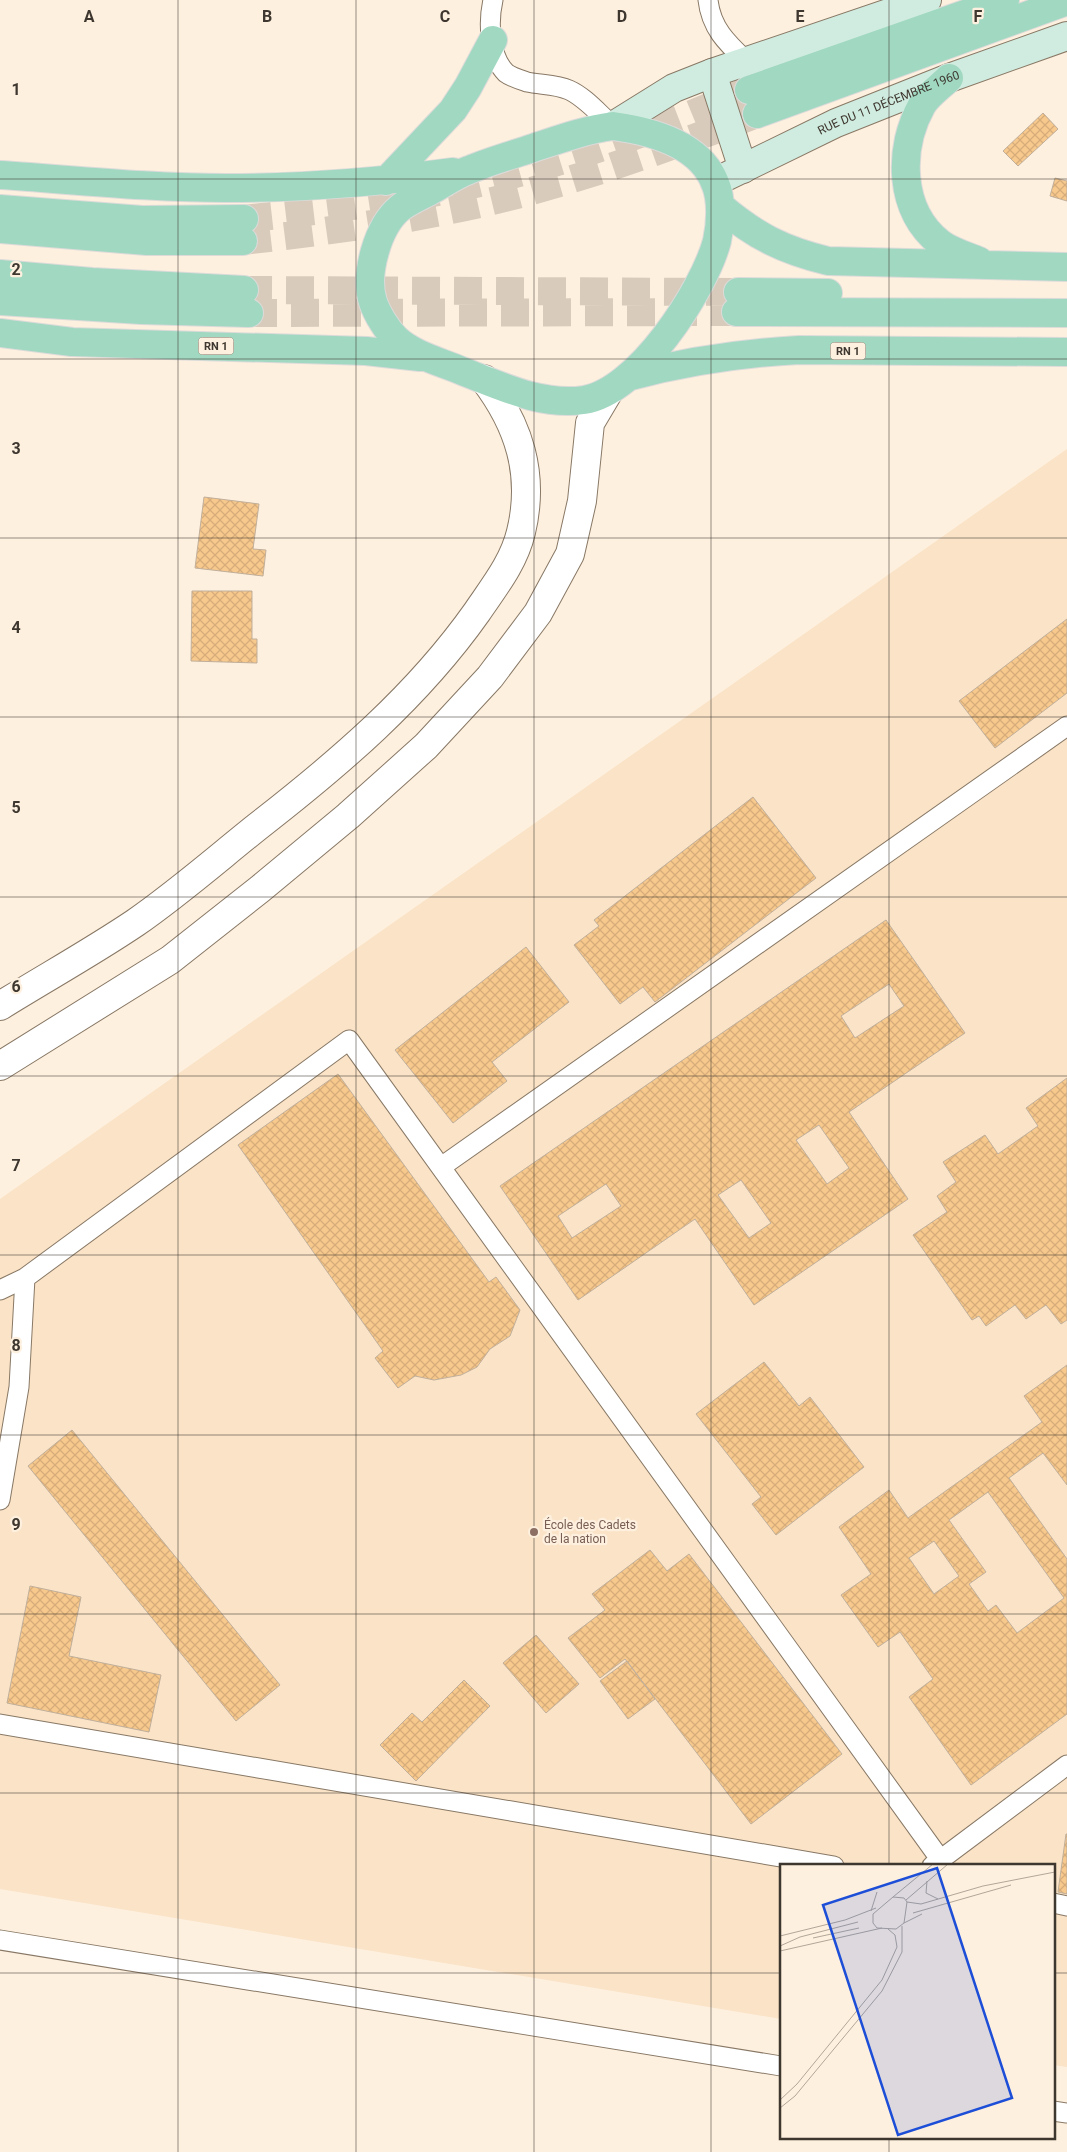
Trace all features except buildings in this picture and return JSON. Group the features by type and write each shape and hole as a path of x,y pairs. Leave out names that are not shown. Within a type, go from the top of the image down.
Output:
{"main road":[{"path":"613,126 674,88 746,61 927,0"},
{"path":"1005,0 753,102 1067,1"},
{"name":"RUE DU 11 DÉCEMBRE 1960","path":"718,194 743,169 836,123 949,78 1067,36"},
{"path":"386,181 453,110 468,87 493,40"},
{"path":"712,73 743,169"},
{"path":"949,78 923,104 910,131 905,155 906,180 912,204 924,225 940,244 989,266"},
{"path":"0,175 146,186 227,188 307,186 386,181 467,170 587,130 613,126 644,131 675,144 701,160 718,194 744,226 770,242 798,254 828,261 1067,267"},
{"path":"467,170 400,208 382,232 372,259 370,284 373,302 397,340 432,359 517,393 551,400 584,400 609,392 631,376 674,326 704,272 717,240 718,194"},
{"path":"0,209 244,230 147,241 0,228"},
{"path":"0,274 92,282 246,301 141,310 0,301"},
{"path":"1067,296 737,302 1067,314"},
{"name":"RN 1","path":"0,333 72,342 366,351 432,359"},
{"name":"RN 1","path":"631,376 714,358 765,352 1067,352"}],"street":[{"path":"0,1006 136,922 293,800 378,726 434,667 467,626 512,559 521,533 526,507 527,480 523,453 514,426 501,402 484,380"},
{"path":"0,1066 170,960 260,889 348,816 426,746 490,677 538,613 570,554 582,501 590,423 609,392"}],"lane":[{"path":"494,0 490,15 496,59 507,74 526,81 567,89 578,95 613,126"},
{"path":"708,0 710,14 720,36 746,61"},
{"path":"440,1167 1067,726"},
{"path":"0,1290 25,1278 349,1040 936,1862 1067,1765"},
{"path":"0,1500 19,1387 25,1278"},
{"path":"0,1724 822,1864"},
{"path":"1054,1903 1067,1906"},
{"path":"0,1940 780,2066"},
{"path":"1054,2111 1067,2113"}],"shaded area":[{"name":"École des Cadets de la nation","path":"1067,449 1067,2067 1054,2065 1054,1864 780,1864 780,2019 0,1889 0,1199"}],"tunnel":[{"path":"244,219 378,202 458,188 496,179 606,146 678,120 749,90"},
{"path":"243,241 375,224 505,198 632,160 757,114"},
{"path":"244,290 738,292"},
{"path":"249,313 736,312"}],"place":[{"name":"École des Cadets de la nation","path":"534,1532"}]}
